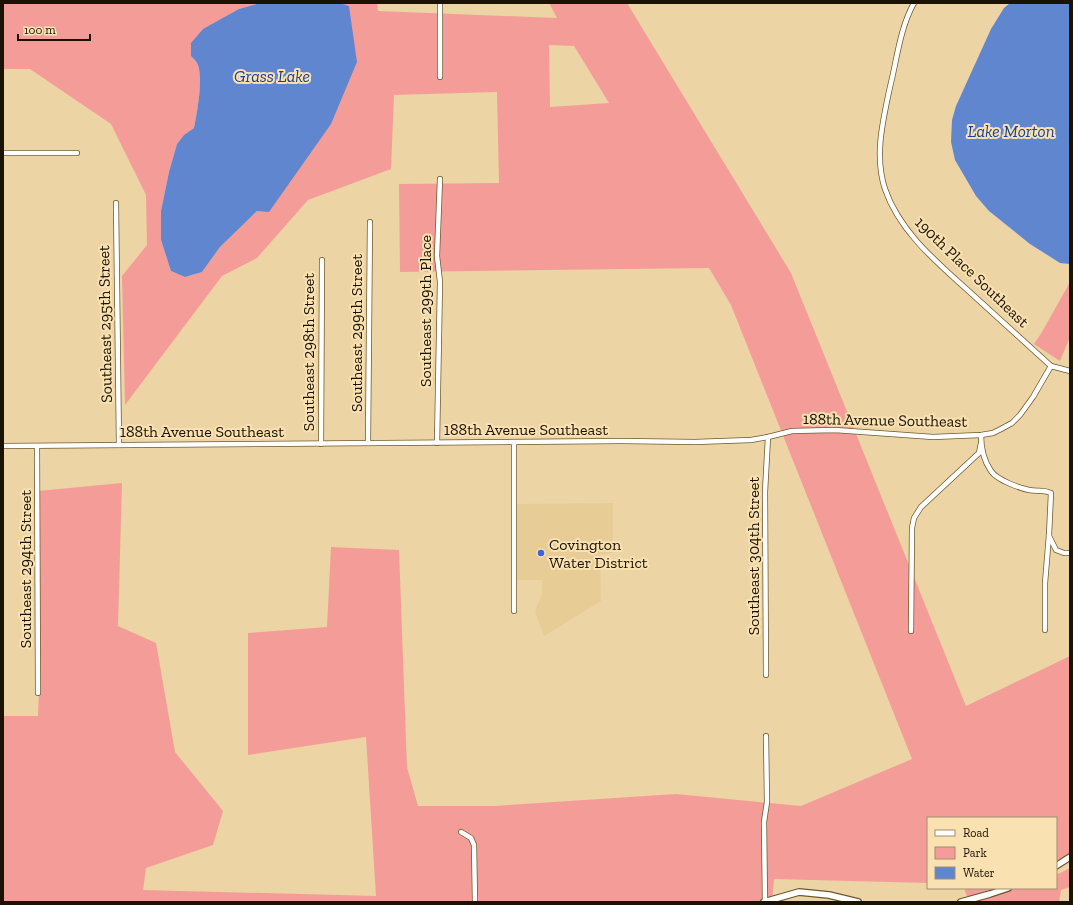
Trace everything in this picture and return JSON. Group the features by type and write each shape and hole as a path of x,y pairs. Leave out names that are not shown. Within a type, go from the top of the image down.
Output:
{"street":[{"path":"440,3 440,77"},
{"name":"190th Place Southeast","path":"914,3 904,30 881,128 880,158 885,188 897,215 908,232 954,278 1052,366"},
{"path":"3,153 77,153"},
{"name":"Southeast 299th Place","path":"437,443 440,282 437,256 440,179"},
{"name":"Southeast 295th Street","path":"116,203 119,445"},
{"name":"Southeast 299th Street","path":"368,443 370,222"},
{"name":"Southeast 298th Street","path":"321,444 322,260"},
{"path":"1052,366 1070,371"},
{"name":"188th Avenue Southeast","path":"3,446 695,442 752,440 792,431 835,430 932,437 981,437 993,433 1012,423 1020,415 1052,366"},
{"name":"Southeast 304th Street","path":"766,675 765,492 768,437"},
{"path":"981,437 985,459 992,472 1010,484 1030,490 1044,490 1051,493 1045,583 1045,630"},
{"path":"911,632 912,528 914,518 921,508 979,453 981,437"},
{"path":"514,442 514,611"},
{"name":"Southeast 294th Street","path":"37,446 38,693"},
{"path":"1049,535 1056,550 1064,553 1070,553"},
{"path":"766,736 767,802 764,822 764,902 799,892 829,895 858,902"},
{"path":"461,832 471,838 474,845 475,902"},
{"path":"1057,865 1070,857"},
{"path":"961,902 1005,889"}],"shaded area":[{"path":"613,503 613,553 600,554 601,601 544,636 535,611 542,595 542,580 516,580 515,504"}],"green space":[{"path":"3,3 260,3 239,9 191,56 197,63 200,76 194,128 184,135 177,144 169,172 161,211 161,240 171,271 185,277 202,272 220,247 257,211 349,6 340,3 377,3 378,11 557,18 549,3 627,3 791,273 966,706 1070,656 1070,853 1057,862 1057,817 927,817 927,883 774,879 772,902 3,902 3,716 38,716 38,491 122,483 118,626 156,643 175,752 223,811 213,845 146,868 143,890 376,896 366,737 248,755 248,633 327,627 331,547 399,550 407,767 418,806 494,806 676,794 801,806 912,759 731,305 709,268 400,272 399,184 499,183 497,92 394,95 391,169 308,200 257,258 222,276 125,405 122,276 147,245 146,195 111,124 30,69 3,69","holes":["549,45 574,46 609,103 550,107"]},
{"path":"1070,282 1070,337 1060,361 1034,344"},
{"path":"1070,868 1070,887 1061,890 1059,902 969,902 964,889 1057,889 1057,874"}],"water":[{"name":"Grass Lake","path":"260,3 340,3 349,6 357,62 331,124 269,212 257,211 220,247 202,272 185,277 171,271 161,240 161,211 169,172 177,144 184,135 194,128 197,114 200,76 197,63 191,56 191,43 203,29 239,9"},
{"name":"Lake Morton","path":"1010,3 1070,3 1070,264 1060,263 1030,244 989,211 976,196 955,160 951,142 952,120 956,106 991,29 1004,8"}],"place":[{"name":"Covington Water District","path":"541,553"}]}
